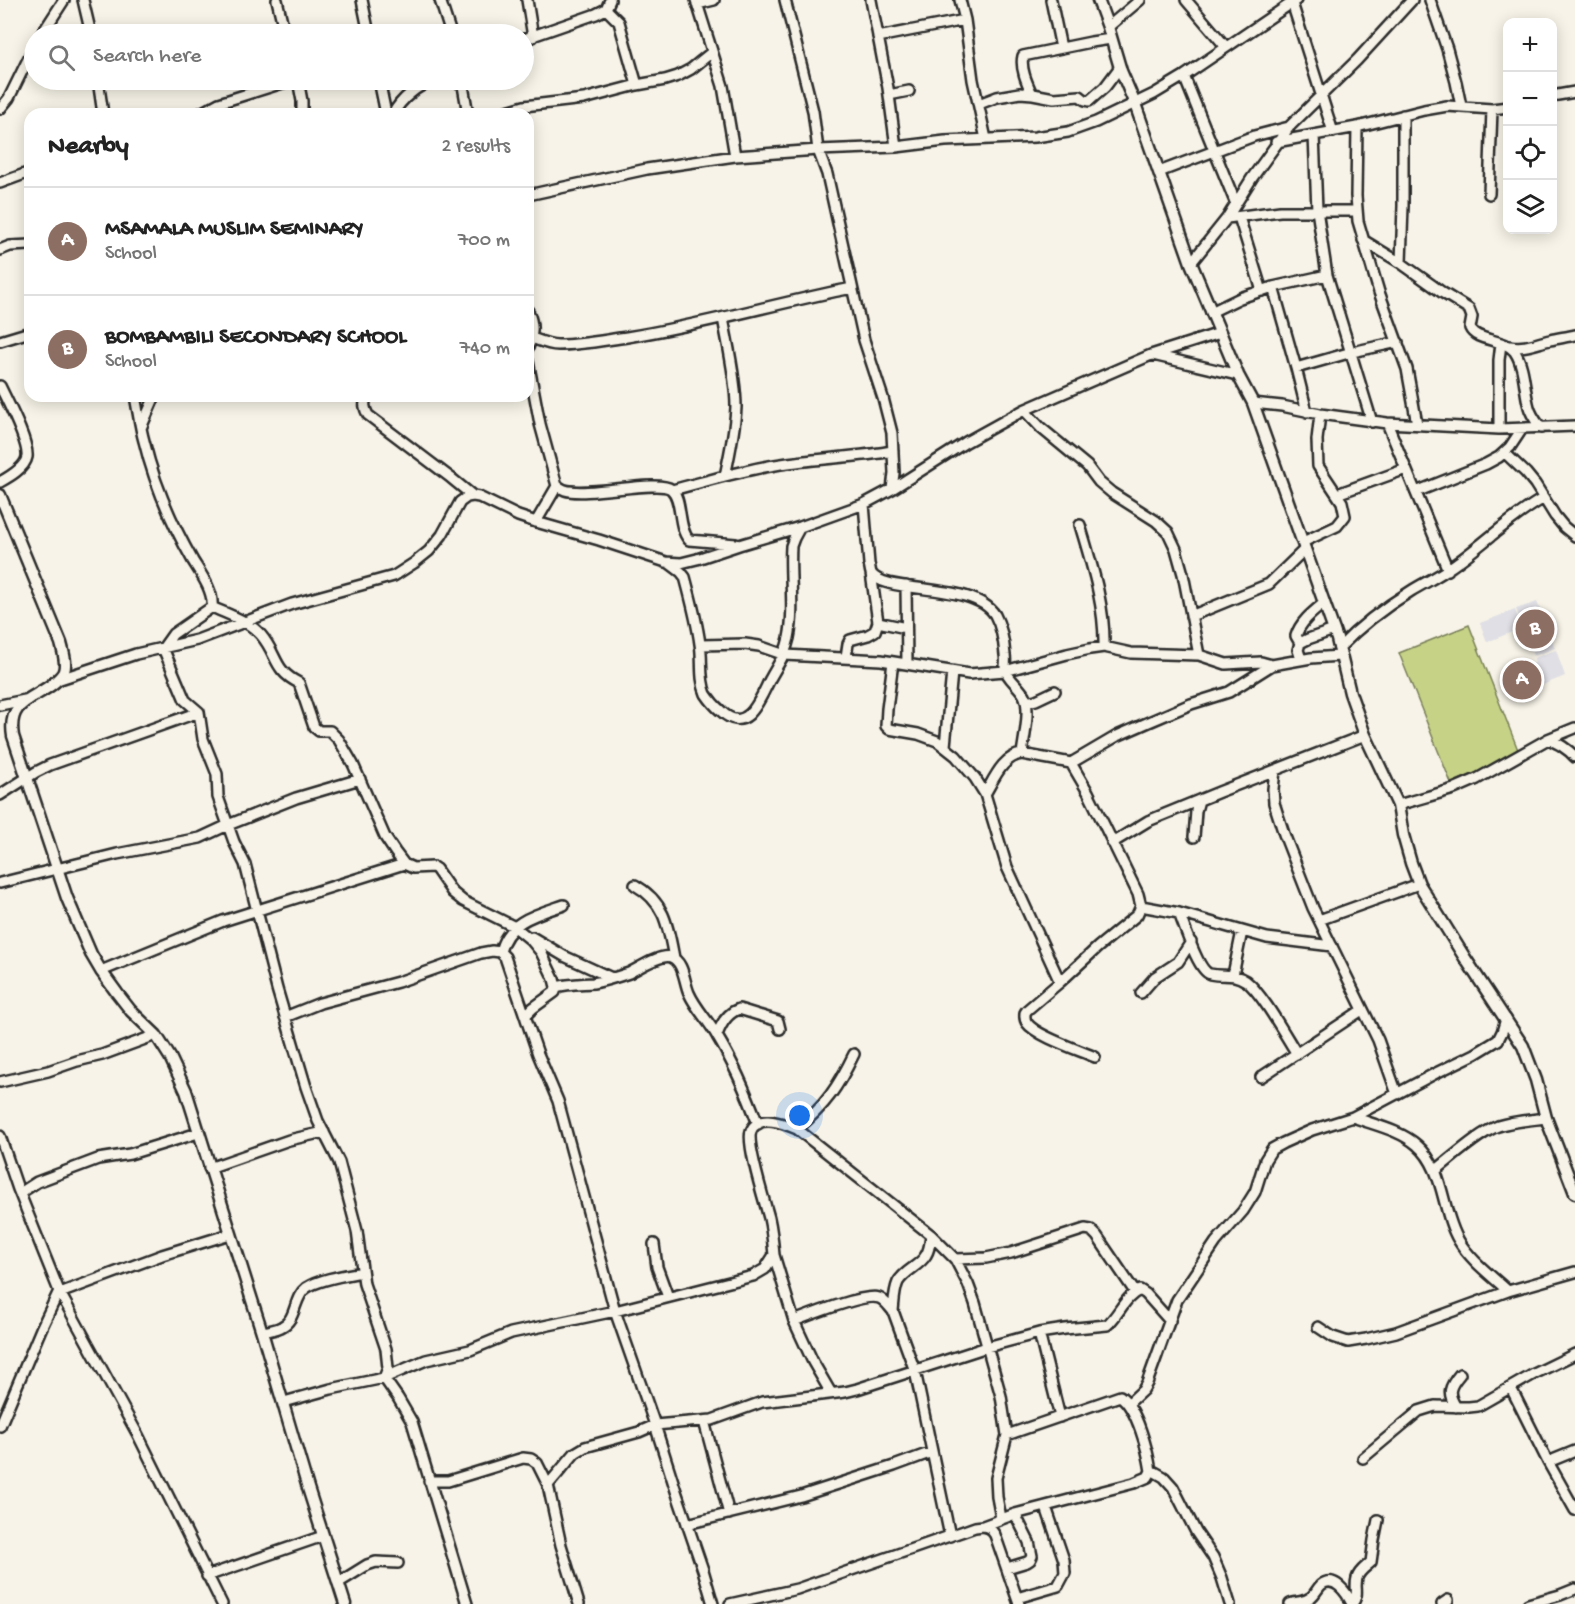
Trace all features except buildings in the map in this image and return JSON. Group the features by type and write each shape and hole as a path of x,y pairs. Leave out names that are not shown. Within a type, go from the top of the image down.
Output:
{"street":[{"path":"48,24 64,0"},
{"path":"83,0 89,24"},
{"path":"277,0 283,24"},
{"path":"362,0 367,24"},
{"path":"440,0 448,24"},
{"path":"527,0 528,24"},
{"path":"714,0 696,2 723,86 735,156"},
{"path":"785,0 813,111 818,150 827,174 864,340 892,433 894,474 892,489"},
{"path":"872,0 896,147"},
{"path":"960,0 973,80 986,139"},
{"path":"1051,0 1060,48"},
{"path":"1098,0 1191,263 1238,375 1253,403 1334,630 1350,693 1365,735 1398,805 1403,835 1419,884 1523,1046 1536,1080 1546,1118 1575,1193"},
{"path":"1108,27 1140,0"},
{"path":"1186,0 1226,47"},
{"path":"1191,263 1227,218 1276,142 1413,0"},
{"path":"1430,0 1450,60 1461,106"},
{"path":"534,194 647,169 735,156 1035,137 1068,132 1135,104 1184,76 1294,2 1333,132"},
{"path":"534,36 608,5 619,22 637,85"},
{"path":"878,37 965,20"},
{"path":"1032,94 1022,58 1025,55 1111,39"},
{"path":"517,108 584,99 678,76 712,52"},
{"path":"0,109 9,98 24,67"},
{"path":"978,104 1008,95 1032,94 1054,98 1080,96 1089,101 1105,87 1120,67"},
{"path":"1184,76 1236,204"},
{"path":"99,90 102,108"},
{"path":"209,108 219,102 259,90"},
{"path":"300,90 302,108"},
{"path":"381,90 385,108"},
{"path":"396,108 416,90"},
{"path":"464,90 467,108"},
{"path":"889,96 909,92"},
{"path":"1557,95 1575,92"},
{"path":"1276,142 1357,127 1447,106 1503,108"},
{"path":"1489,194 1492,109"},
{"path":"1401,263 1403,115"},
{"path":"1159,172 1254,136 1289,127"},
{"path":"1357,127 1358,221 1379,291 1407,369 1418,424"},
{"path":"1314,135 1317,210 1327,275 1372,422"},
{"path":"0,183 24,174"},
{"path":"1227,218 1280,211 1357,211"},
{"path":"1239,217 1262,291"},
{"path":"1363,240 1469,309 1472,317 1470,328 1473,334 1520,348 1575,335"},
{"path":"0,250 24,245"},
{"path":"1211,312 1240,298 1273,287 1327,275"},
{"path":"1273,287 1307,412"},
{"path":"534,339 556,345 642,334 852,288"},
{"path":"723,318 736,405 733,439 725,476"},
{"path":"57,680 136,654 197,640 300,601 394,576 429,551 442,535 460,502 467,497 479,497 518,516 666,561 681,562 697,559 800,527 864,504 1024,410 1151,355 1220,333"},
{"path":"0,341 24,334"},
{"path":"1296,368 1398,342"},
{"path":"1506,345 1519,359 1529,409 1541,428"},
{"path":"1498,429 1499,360 1506,345"},
{"path":"1151,355 1238,375"},
{"path":"0,386 26,445 27,457 24,464 0,482"},
{"path":"534,391 545,445 557,486 536,522"},
{"path":"136,402 143,441 167,510 213,602 212,607 173,634 163,648"},
{"path":"141,428 152,402"},
{"path":"364,402 368,415 473,496"},
{"path":"1253,403 1372,422 1498,429 1575,426"},
{"path":"1024,410 1041,428 1087,466 1099,482 1156,521 1168,532 1176,549 1183,574 1199,655"},
{"path":"1191,616 1269,584 1304,546 1337,526 1344,516 1342,502 1318,466 1317,440 1320,414"},
{"path":"1387,423 1448,570"},
{"path":"1416,492 1486,464 1505,453 1522,429"},
{"path":"672,490 755,468 893,451"},
{"path":"1505,453 1526,473 1555,516 1575,536"},
{"path":"1337,494 1406,469"},
{"path":"557,486 565,490 581,492 667,487 676,496 683,534 689,540 739,545"},
{"path":"0,495 61,643 65,658 64,671 57,680 25,700 17,708 12,719 13,736 74,916 91,954 100,971 131,1011 156,1035 170,1057 186,1091 345,1604"},
{"path":"985,794 999,770 1008,759 1015,755 1022,754 1071,763 1108,741 1138,727 1191,704 1229,692 1272,665 1340,652 1350,636 1375,615 1412,590 1448,570 1509,521 1544,498"},
{"path":"846,657 850,640 873,634 878,622 869,564 864,504"},
{"path":"1080,525 1101,599 1105,628 1104,647"},
{"path":"666,561 685,577 701,645 702,680 706,693 713,704 724,714 741,720 750,714 785,654 790,636 791,546 800,527"},
{"path":"872,573 877,579 885,582 943,591 986,604 995,615 1001,633 1005,671 1024,695 1026,702 1027,713 1022,754"},
{"path":"906,586 907,664"},
{"path":"1301,659 1298,650 1300,643 1296,636 1298,630 1324,603"},
{"path":"212,607 244,622 262,636 283,672 299,682 314,727 330,731 339,740 360,779 385,837 404,864 413,868 433,867 463,901 515,927 564,956 612,978"},
{"path":"224,613 232,626"},
{"path":"878,622 906,628"},
{"path":"1300,643 1334,630"},
{"path":"701,645 745,644 785,654 846,657 976,674 1005,671 1074,652 1104,647 1131,653 1199,655 1226,664 1261,662 1272,665"},
{"path":"163,648 182,694 199,712 203,739 217,774 218,797 237,850 245,864 285,1017 314,1111 339,1162 346,1185 357,1231 366,1290 386,1349 388,1368 384,1378"},
{"path":"893,662 886,709 886,726 889,729 918,734 938,741 956,756 975,778 985,794 1007,867 1060,982"},
{"path":"945,746 952,672"},
{"path":"1026,702 1054,691"},
{"path":"0,705 25,700"},
{"path":"0,795 50,765 199,712"},
{"path":"1398,805 1454,789 1477,779 1548,739 1575,728"},
{"path":"1112,843 1148,821 1365,735"},
{"path":"1548,739 1569,750 1575,757"},
{"path":"1071,763 1088,792 1138,894 1141,906 1137,915 1027,1010 1025,1018 1028,1024 1048,1038 1095,1057"},
{"path":"1275,770 1274,803 1295,863 1319,920 1378,1040 1397,1094"},
{"path":"0,883 58,867 148,847 190,841 296,798 360,779"},
{"path":"1194,837 1199,800"},
{"path":"100,971 223,921 404,864"},
{"path":"1319,920 1419,884"},
{"path":"635,885 654,899 662,909 674,958 679,964 688,993 717,1035 741,1081 758,1124"},
{"path":"500,952 506,935 515,927 532,916 564,905"},
{"path":"1141,906 1179,913 1267,938 1332,946"},
{"path":"1179,913 1204,970 1210,974 1233,975 1246,981 1256,992 1297,1053"},
{"path":"525,1016 555,992 556,987 541,952 531,938 532,916"},
{"path":"1233,975 1242,931"},
{"path":"1141,993 1155,977 1178,962 1191,942"},
{"path":"285,1017 320,1003 398,982 481,953 500,952 505,957 538,1054 558,1101 615,1311 713,1604"},
{"path":"556,987 612,978 656,959 666,956 674,958"},
{"path":"717,1035 731,1013 739,1009 778,1021 780,1029"},
{"path":"1261,1077 1362,1010"},
{"path":"1128,1404 1147,1383 1177,1300 1216,1242 1243,1211 1255,1192 1264,1160 1272,1149 1312,1130 1353,1117 1491,1045 1498,1040 1506,1019"},
{"path":"0,1082 102,1056 156,1035"},
{"path":"797,1130 822,1107 843,1076 854,1054"},
{"path":"1353,1117 1399,1134 1415,1143 1428,1156 1435,1170 1458,1239 1468,1254 1508,1291"},
{"path":"1435,1170 1497,1126 1546,1118"},
{"path":"831,1393 813,1362 794,1321 774,1256 769,1220 750,1139 751,1131 758,1124 782,1122 797,1130 931,1235 955,1259 968,1284 1001,1396 1007,1435 996,1478 1001,1518"},
{"path":"210,1168 289,1140 324,1132"},
{"path":"20,1193 37,1182 98,1159 130,1154 198,1133"},
{"path":"0,1136 60,1292 138,1435 222,1604"},
{"path":"955,1259 986,1258 1011,1253 1085,1229 1092,1230 1135,1292"},
{"path":"0,1426 41,1329 60,1292 162,1255 230,1234"},
{"path":"893,1311 898,1282 925,1258 931,1235"},
{"path":"654,1244 657,1267 668,1297"},
{"path":"284,1402 350,1384 384,1378 426,1360 470,1350 512,1333 615,1311 753,1276 765,1269 774,1256"},
{"path":"262,1332 281,1328 287,1323 297,1299 307,1287 362,1272"},
{"path":"1318,1327 1333,1337 1348,1342 1366,1340 1396,1332 1508,1291 1575,1272"},
{"path":"548,1485 575,1453 585,1447 639,1432 655,1425 723,1417 762,1401 857,1389 987,1347 1039,1333 1107,1325 1135,1292 1140,1290 1170,1322"},
{"path":"794,1321 852,1301 869,1298 879,1298 893,1311 915,1371 950,1536"},
{"path":"1039,1333 1060,1417"},
{"path":"1363,1458 1419,1411 1435,1406 1478,1406 1575,1354"},
{"path":"1456,1407 1451,1399 1450,1390 1460,1374"},
{"path":"384,1378 412,1422 467,1604"},
{"path":"1510,1388 1575,1510"},
{"path":"730,1604 797,1589 1001,1518 1134,1483 1148,1477 1151,1471 1144,1439 1128,1404 1120,1396 1007,1435"},
{"path":"704,1421 729,1514"},
{"path":"1548,1462 1575,1451"},
{"path":"687,1524 801,1496 932,1452"},
{"path":"429,1481 448,1481 523,1458 537,1463 548,1485 561,1545 579,1604"},
{"path":"1151,1471 1164,1478 1173,1487 1196,1532 1216,1563 1230,1604"},
{"path":"983,1526 990,1528 995,1535 1018,1601 1059,1586 1065,1573 1064,1560 1046,1507"},
{"path":"1007,1568 1030,1560 1032,1556 1029,1542 1015,1514"},
{"path":"1290,1604 1308,1599 1322,1585 1331,1581 1340,1586 1352,1604 1357,1596 1358,1576 1371,1562 1378,1520"},
{"path":"207,1576 323,1536"},
{"path":"338,1583 367,1565 376,1562 398,1563"},
{"path":"1528,1604 1575,1589"}],"shaded area":[{"path":"1537,602 1555,648 1534,656 1516,609"},
{"path":"1515,610 1522,628 1487,642 1480,623"},
{"path":"1556,650 1565,676 1510,698 1501,677 1535,663 1534,658"}],"green space":[{"path":"1469,625 1520,755 1451,783 1399,653"}],"place":[{"name":"BOMBAMBILI SECONDARY SCHOOL","path":"1535,629"},
{"name":"MSAMALA MUSLIM SEMINARY","path":"1522,680"}]}
